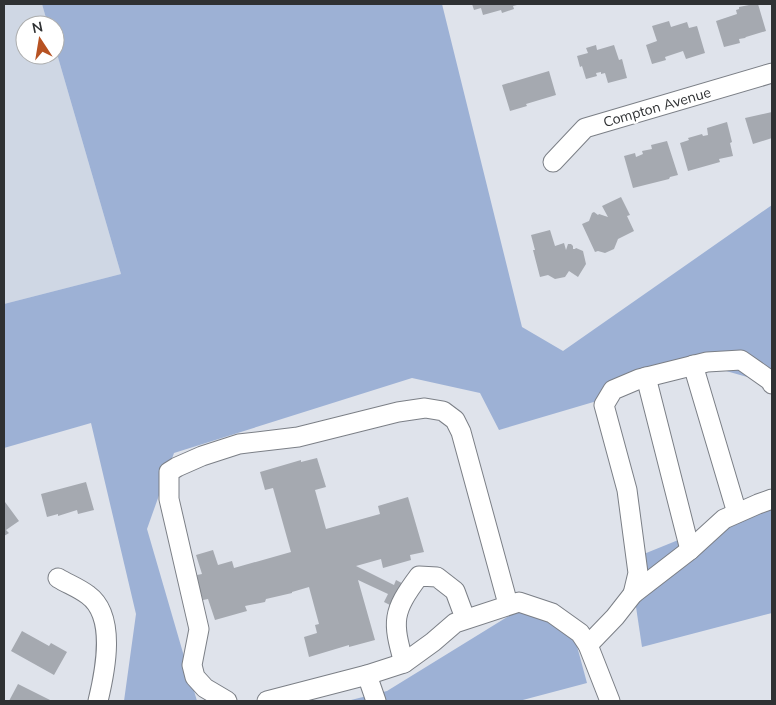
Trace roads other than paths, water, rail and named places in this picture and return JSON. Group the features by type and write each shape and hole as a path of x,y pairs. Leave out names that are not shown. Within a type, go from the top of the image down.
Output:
{"street":[{"name":"Compton Avenue","path":"554,162 585,128 772,73"},
{"path":"633,594 638,573 627,490 604,405 614,390 646,377 706,362 740,360 771,381 772,384"},
{"path":"693,365 737,513"},
{"path":"646,377 690,550"},
{"path":"227,701 205,688 195,677 192,665 199,629 168,499 169,472 202,456 239,444 298,437 398,412 425,408 443,411 455,420 462,432 508,604"},
{"path":"588,644 615,617 633,594 690,550 724,519 772,500"},
{"path":"404,663 396,636 395,622 403,597 419,576 437,577 455,591 465,618"},
{"path":"58,578 89,596 101,609 106,632 106,662 98,701"},
{"path":"267,701 367,676 404,663 455,623 465,618 519,602 552,613 580,633 588,644 610,701"},
{"path":"367,676 376,701"}]}
